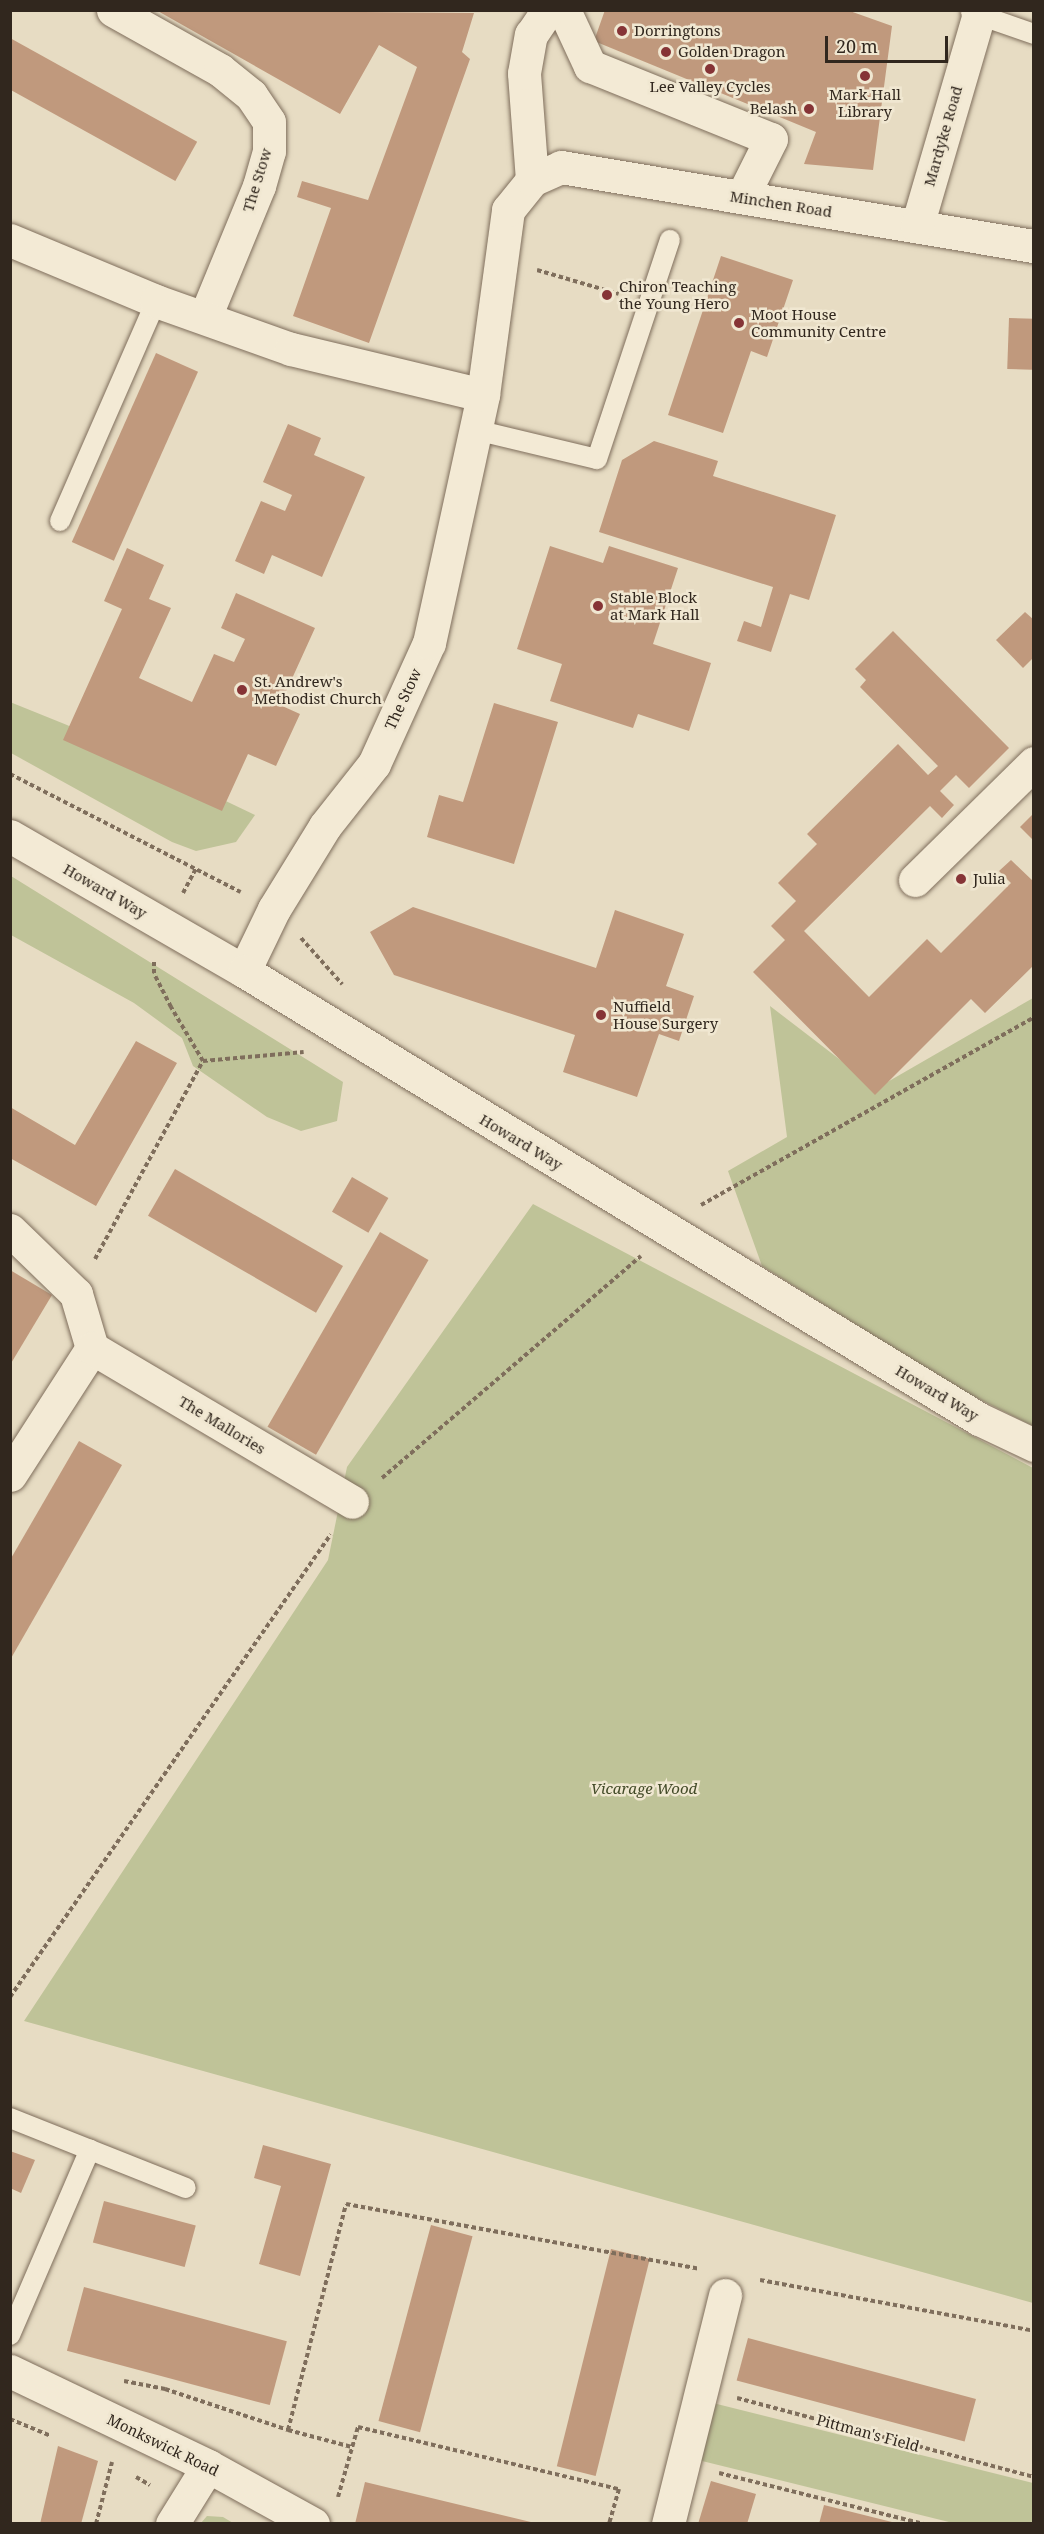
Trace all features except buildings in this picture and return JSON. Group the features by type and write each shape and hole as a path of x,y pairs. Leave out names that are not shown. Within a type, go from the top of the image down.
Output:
{"street":[{"name":"The Stow","path":"113,10 220,70 251,95 269,122 269,151 259,186 205,317"},
{"path":"532,180 524,73 531,35 548,10"},
{"path":"564,10 590,66 771,139 742,197"},
{"name":"Mardyke Road","path":"917,226 975,13"},
{"name":"Minchen Road","path":"532,180 561,167 1034,246"},
{"name":"The Stow","path":"244,971 274,909 325,826 374,764 429,643 483,395 508,210 532,180"},
{"path":"10,240 156,301 291,349 483,395"},
{"path":"915,880 1034,763"},
{"name":"Howard Way","path":"10,836 244,971 979,1419 1034,1445"},
{"path":"10,1230 76,1294 92,1348 10,1475"},
{"name":"The Mallories","path":"92,1348 352,1503"},
{"path":"669,2523 728,2282"},
{"name":"Monkswick Road","path":"10,2371 208,2466 324,2513"},
{"path":"178,2514 208,2466"}],"lane":[{"path":"975,13 1034,34"},
{"path":"476,430 597,459 670,240"},
{"path":"60,521 156,301"},
{"path":"10,2118 186,2188"},
{"path":"10,2336 90,2149"}],"path":[{"path":"501,259 649,303"},
{"path":"10,774 274,909"},
{"path":"165,925 153,947 154,973 203,1061"},
{"path":"695,1209 1034,1017"},
{"path":"203,1061 317,1051"},
{"path":"76,1294 203,1061"},
{"path":"10,1997 352,1503 651,1248"},
{"path":"288,2430 346,2204 728,2282 1034,2331"},
{"path":"121,2381 165,2389 288,2430 352,2447"},
{"name":"Pittman's Field","path":"702,2389 1034,2477"},
{"path":"324,2513 358,2427 619,2489 609,2523"},
{"path":"96,2523 112,2463 122,2469"},
{"path":"683,2464 923,2523"},
{"path":"132,2475 178,2514"}],"green space":[{"path":"10,702 67,725 255,815 236,842 196,851 172,842 11,753"},
{"path":"11,876 343,1082 337,1121 301,1131 267,1117 193,1066 182,1038 134,1003 11,935"},
{"path":"1033,998 1033,1426 961,1390 762,1266 728,1171 787,1137 770,1006 877,1088"},
{"name":"Vicarage Wood","path":"533,1204 1033,1468 1033,2303 24,2021 328,1560 347,1467"},
{"path":"713,2403 1033,2483 1033,2523 953,2523 698,2460"},
{"path":"207,2516 223,2517 233,2523 201,2523"}],"place":[{"name":"Dorringtons","path":"622,31"},
{"name":"Golden Dragon","path":"666,52"},
{"name":"Lee Valley Cycles","path":"710,69"},
{"name":"Mark Hall Library","path":"865,76"},
{"name":"Belash","path":"809,109"},
{"name":"Chiron Teaching the Young Hero","path":"607,295"},
{"name":"Moot House Community Centre","path":"739,323"},
{"name":"Stable Block at Mark Hall","path":"598,606"},
{"name":"St. Andrew's Methodist Church","path":"242,690"},
{"name":"Julia","path":"961,879"},
{"name":"Nuffield House Surgery","path":"601,1015"}]}
